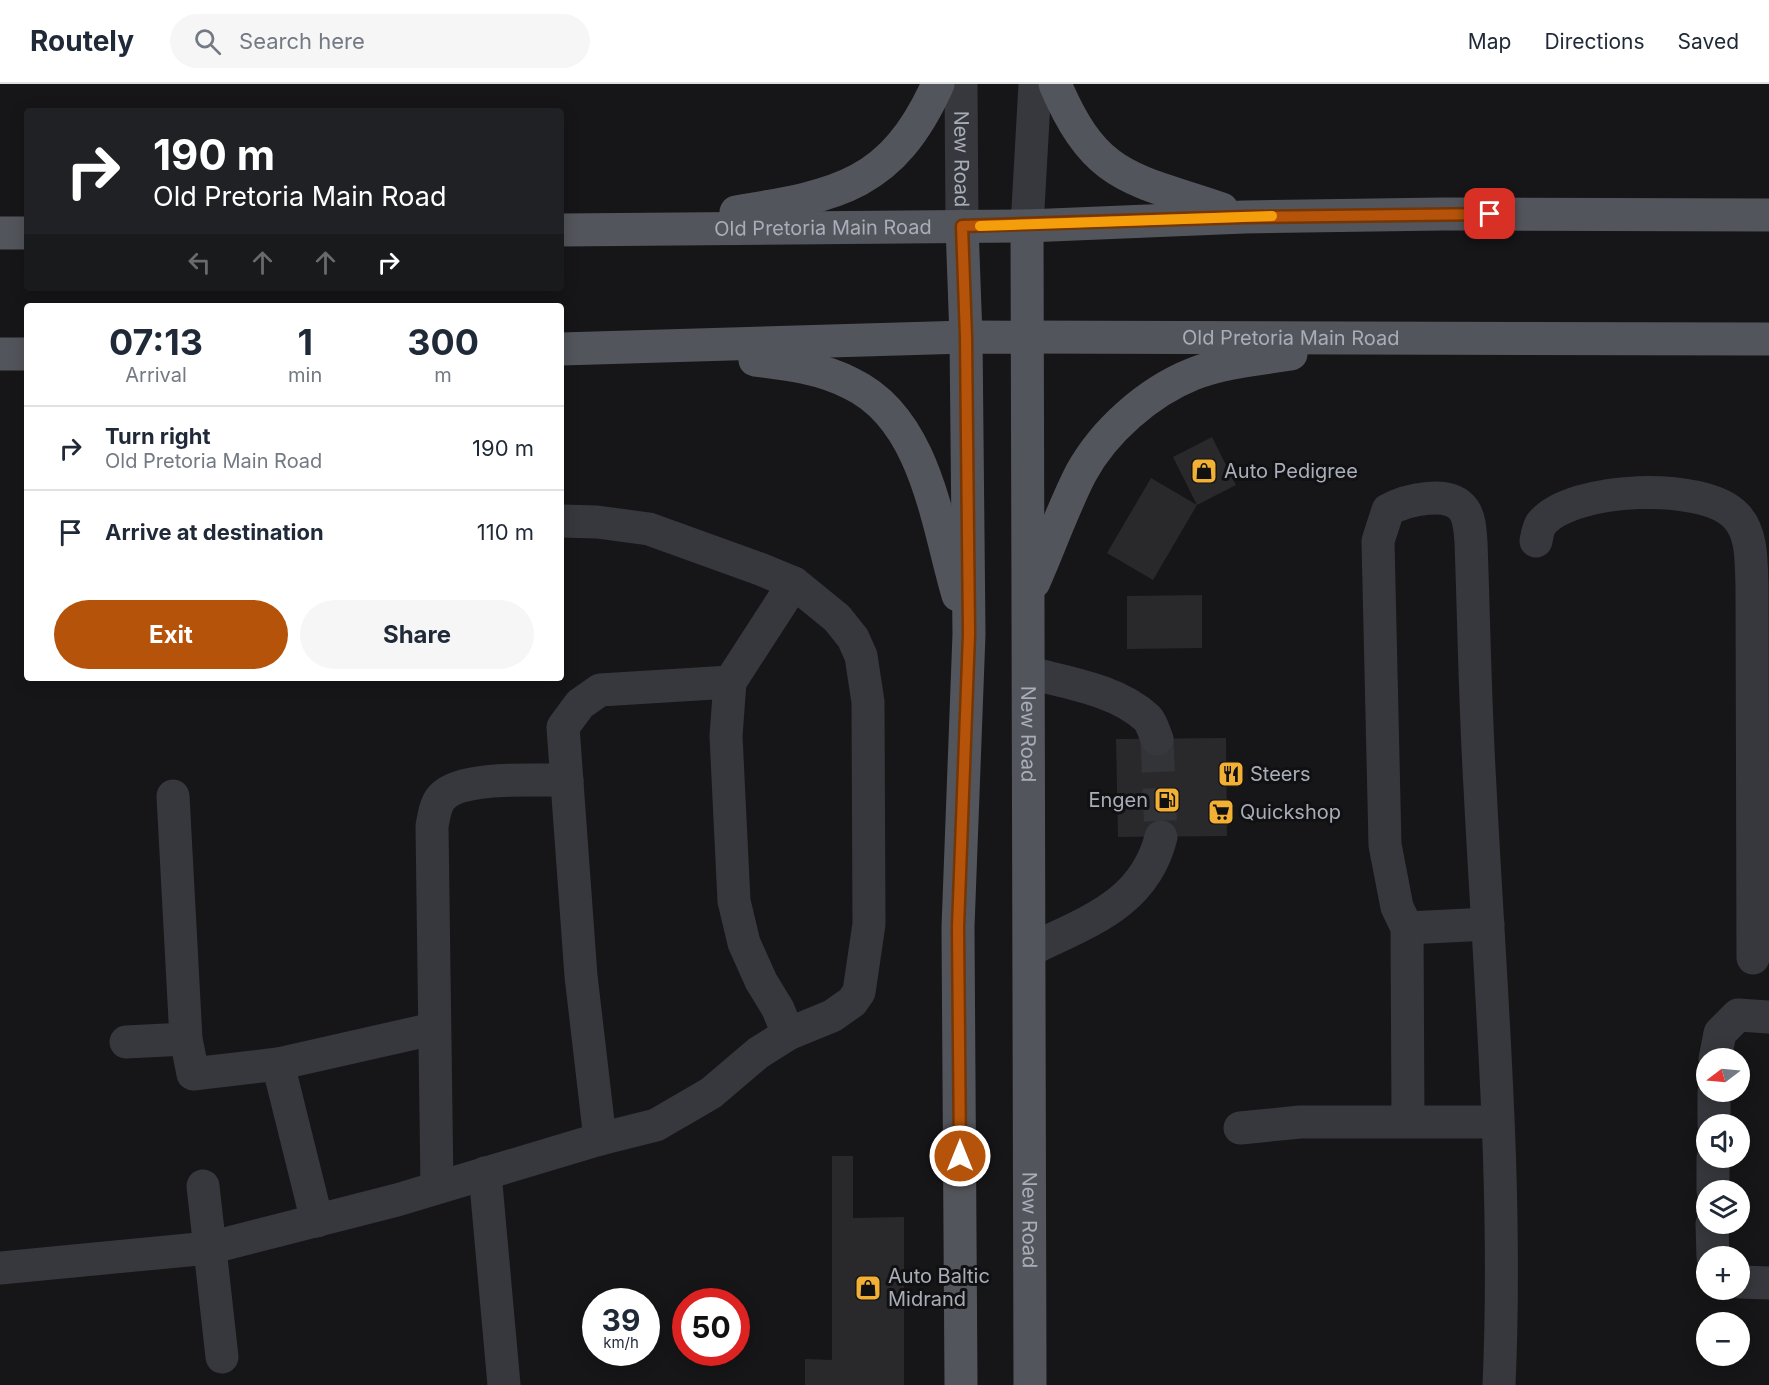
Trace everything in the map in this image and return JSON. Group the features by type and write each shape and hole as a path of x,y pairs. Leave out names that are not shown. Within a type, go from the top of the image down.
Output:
{"main road":[{"path":"628,230 789,204 845,189 880,168 900,148 927,109 938,84"},
{"path":"1055,84 1073,123 1089,146 1111,167 1151,188 1244,217"},
{"name":"Old Pretoria Main Road","path":"564,230 1027,226 1244,217 1443,214 1769,215"},
{"name":"New Road","path":"961,1385 958,927 969,634 966,337 962,226"},
{"name":"New Road","path":"1027,226 1030,592 1030,1385"},
{"path":"0,233 24,232"},
{"name":"Old Pretoria Main Road","path":"564,349 966,337 1769,339"},
{"path":"1030,592 1083,471 1110,434 1154,396 1194,374 1223,366 1397,338"},
{"path":"657,348 790,364 833,375 873,396 897,422 919,463 969,634"},
{"path":"0,354 24,354"}],"street":[{"name":"New Road","path":"961,84 962,226"},
{"name":"New Road","path":"1027,226 1035,84"},
{"path":"1536,541 1540,526 1562,509 1586,499 1627,495 1663,493 1694,497 1719,505 1736,515 1744,528 1750,554 1752,586 1753,958"},
{"path":"1408,1121 1407,928 1397,907 1385,845 1378,541 1389,510 1398,505 1427,499 1456,502 1463,508 1468,519 1502,1259 1499,1385"},
{"path":"0,1268 209,1248 317,1221 600,1138 656,1125 711,1093 758,1053 788,1034 832,1016 852,1002 859,992 864,975 869,924 868,702 861,656 853,638 837,618 794,583 685,540 649,529 597,522 564,521"},
{"path":"788,1034 778,1009 761,981 744,944 734,901 726,736 730,682 794,583"},
{"path":"1030,673 1094,690 1128,705 1149,719 1157,739"},
{"path":"600,1138 581,976 563,728 580,704 600,690 730,682"},
{"path":"437,1187 433,1029 432,826 440,797 459,787 482,783 567,780"},
{"path":"173,796 186,1039 194,1074 278,1064 433,1029"},
{"path":"1030,950 1116,907 1141,882 1156,857 1161,837"},
{"path":"1407,928 1488,924"},
{"path":"1717,1048 1720,1033 1738,1015 1769,1017"},
{"path":"126,1042 186,1039"},
{"path":"278,1064 317,1221"},
{"path":"1240,1128 1300,1122 1497,1122"},
{"path":"485,1173 504,1385"},
{"path":"203,1186 222,1357"},
{"path":"1750,1282 1769,1283"}],"building":[{"path":"1212,437 1236,485 1197,505 1173,457"},
{"path":"1151,478 1197,505 1153,580 1107,553"},
{"path":"1202,595 1202,648 1127,649 1127,596"},
{"path":"1226,738 1227,836 1118,837 1116,739"},
{"name":"Auto Baltic Midrand","path":"832,1156 853,1156 853,1218 904,1217 904,1385 805,1385 805,1359 832,1360"}],"tunnel":[{"path":"1157,739 1161,837"}],"slow traffic":[{"path":"980,226 1272,216"}],"place":[{"name":"Auto Pedigree","path":"1204,471"},
{"name":"Steers","path":"1231,774"},
{"name":"Engen","path":"1167,800"},
{"name":"Quickshop","path":"1221,812"},
{"name":"Auto Baltic Midrand","path":"868,1288"}],"route":[{"path":"960,1156 958,927 969,634 966,337 962,226 1027,226 1244,217 1490,214"}]}
